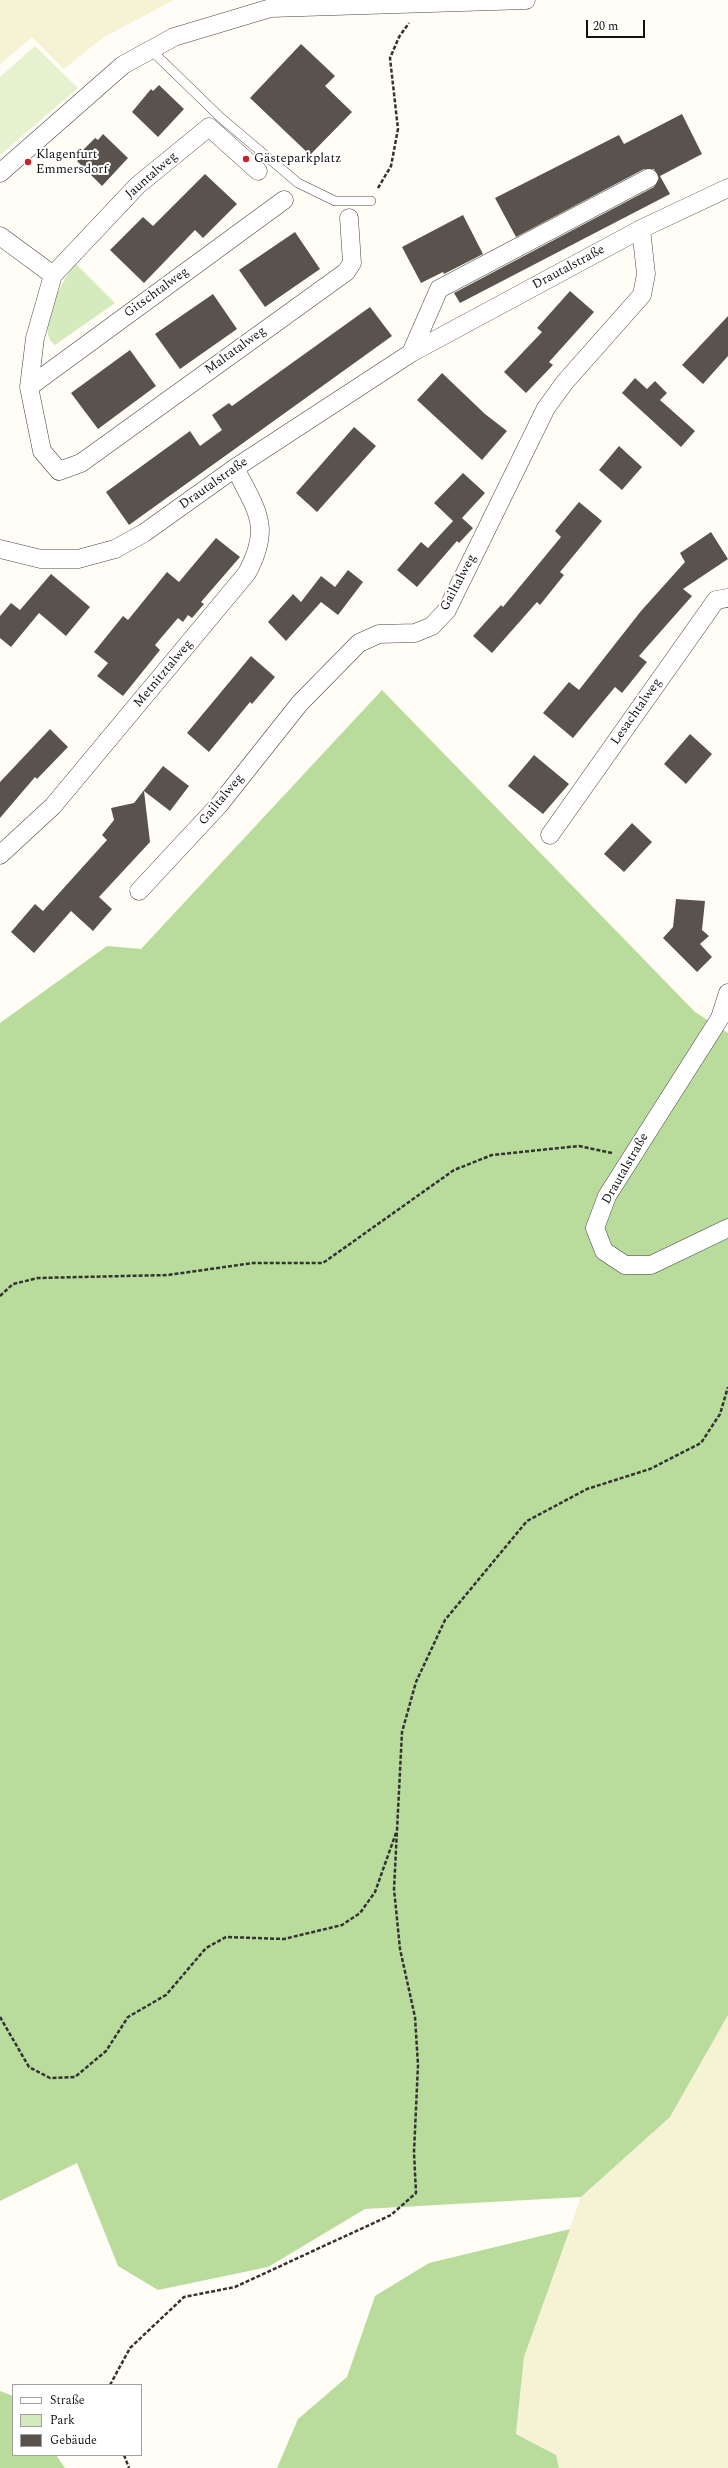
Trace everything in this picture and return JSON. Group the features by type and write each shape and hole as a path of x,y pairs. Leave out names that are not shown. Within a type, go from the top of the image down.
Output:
{"street":[{"path":"0,173 123,65 174,37 271,8 526,0"},
{"name":"Jauntalweg","path":"53,275 138,186 209,127 258,171"},
{"path":"412,353 439,289 649,178"},
{"name":"Drautalstraße","path":"0,549 41,559 70,559 115,549 144,534 236,468 412,353 640,229 728,188"},
{"name":"Gitschtalweg","path":"29,387 284,200"},
{"name":"Maltatalweg","path":"29,387 42,451 59,471 81,464 346,272 352,264 349,218"},
{"name":"Gailtalweg","path":"139,891 219,805 300,703 359,643 379,634 415,633 432,626 447,610 546,408 565,382 642,295 646,274 640,229"},
{"path":"0,236 53,275 35,338 29,387"},
{"name":"Metnitztalweg","path":"0,855 53,806 247,573 258,554 262,534 257,512 236,468"},
{"name":"Lesachtalweg","path":"550,834 716,600 728,598"},
{"name":"Drautalstraße","path":"728,993 720,1018 607,1196 595,1228 604,1251 625,1265 651,1265 728,1228"}],"lane":[{"path":"150,49 220,117 298,183 335,201 371,201"}],"path":[{"path":"371,201 391,166 398,130 390,58 399,37 422,3"},
{"path":"0,1296 13,1284 38,1278 168,1275 253,1263 323,1263 454,1170 492,1155 579,1146 614,1154 624,1168"},
{"path":"111,2384 130,2348 184,2297 235,2287 391,2215 416,2193 414,2152 418,2065 415,2017 400,1949 394,1889 402,1732 416,1682 445,1620 527,1521 587,1489 650,1469 701,1443 720,1414 728,1387"},
{"path":"0,2017 29,2067 50,2078 76,2076 106,2051 128,2018 166,1995 206,1948 226,1937 284,1939 342,1925 360,1913 375,1892 397,1830"},
{"path":"124,2456 129,2468"}],"shaded area":[{"path":"0,0 174,0 104,37 64,69 32,37 0,64"},
{"path":"728,2015 728,2468 559,2468 556,2455 516,2434 524,2357 581,2197 670,2117"}],"green space":[{"path":"35,46 78,88 0,155 0,77"},
{"path":"75,263 115,303 55,345 49,338 47,328 49,317 58,292"},
{"path":"382,690 695,1012 728,1033 728,2015 670,2117 581,2197 365,2209 268,2267 158,2290 118,2266 77,2163 0,2201 0,1023 107,946 141,949"},
{"path":"570,2229 524,2357 516,2434 556,2455 559,2468 277,2468 298,2419 347,2377 375,2296 429,2263"},
{"path":"0,2391 12,2396 12,2456 57,2456 65,2468 0,2468"}],"building":[{"path":"301,44 335,76 325,86 352,112 310,155 250,98"},
{"path":"159,85 184,109 158,137 132,112 151,89 153,91"},
{"path":"682,114 702,154 660,176 670,194 460,303 454,293 654,187 659,178 654,169 644,169 516,237 495,198 619,135 624,144"},
{"path":"103,134 128,158 102,186 77,161 84,155 81,152 95,138 98,140"},
{"path":"205,174 237,204 203,238 195,230 144,283 110,250 143,217 153,226"},
{"path":"463,215 483,254 444,274 443,272 421,283 402,247"},
{"path":"295,232 320,269 265,307 239,270"},
{"path":"570,291 594,312 549,362 553,365 526,393 504,372 542,332 537,328"},
{"path":"213,294 237,329 180,369 155,334"},
{"path":"370,307 392,336 129,525 106,492 190,431 200,446 222,430 212,415 229,403 232,406"},
{"path":"728,316 728,356 703,384 682,365"},
{"path":"130,350 156,386 98,429 71,393"},
{"path":"442,373 485,414 507,431 482,460 417,400"},
{"path":"635,378 647,389 655,381 667,393 660,400 695,431 681,447 622,393"},
{"path":"354,427 376,446 317,512 296,493"},
{"path":"619,446 642,467 622,490 599,470"},
{"path":"463,473 485,493 462,518 473,528 459,543 457,541 417,587 397,570 421,542 428,548 453,521 434,503"},
{"path":"579,502 602,521 560,572 564,575 540,605 537,602 492,653 473,636 501,605 503,607 561,537 555,531"},
{"path":"711,532 728,559 683,589 692,596 639,656 647,662 622,693 615,687 573,738 543,713 569,682 579,690 641,611 685,562 680,553"},
{"path":"216,538 240,557 201,602 204,604 192,618 188,615 183,622 178,618 155,645 160,650 123,696 97,676 108,663 94,652 123,616 128,620 167,572 179,582"},
{"path":"348,570 363,582 338,615 321,602 286,641 268,622 293,594 301,602 321,576 335,587"},
{"path":"51,574 90,607 66,636 39,613 11,647 0,638 0,616 11,603 20,610"},
{"path":"251,656 275,677 252,704 250,702 209,752 187,733"},
{"path":"50,729 68,747 37,779 35,777 0,818 0,782"},
{"path":"690,734 712,754 686,784 664,764"},
{"path":"534,755 569,784 543,814 508,786"},
{"path":"163,766 189,786 170,811 144,791 150,842 99,897 112,909 93,931 71,911 34,953 11,932 35,904 43,911 107,840 102,835 114,820 111,808 134,803"},
{"path":"632,823 652,842 624,872 604,854"},
{"path":"676,899 705,901 702,930 709,936 700,944 712,957 697,972 663,938 673,927"}],"place":[{"name":"Gästeparkplatz","path":"246,159"},
{"name":"Klagenfurt Emmersdorf","path":"28,162"}]}
